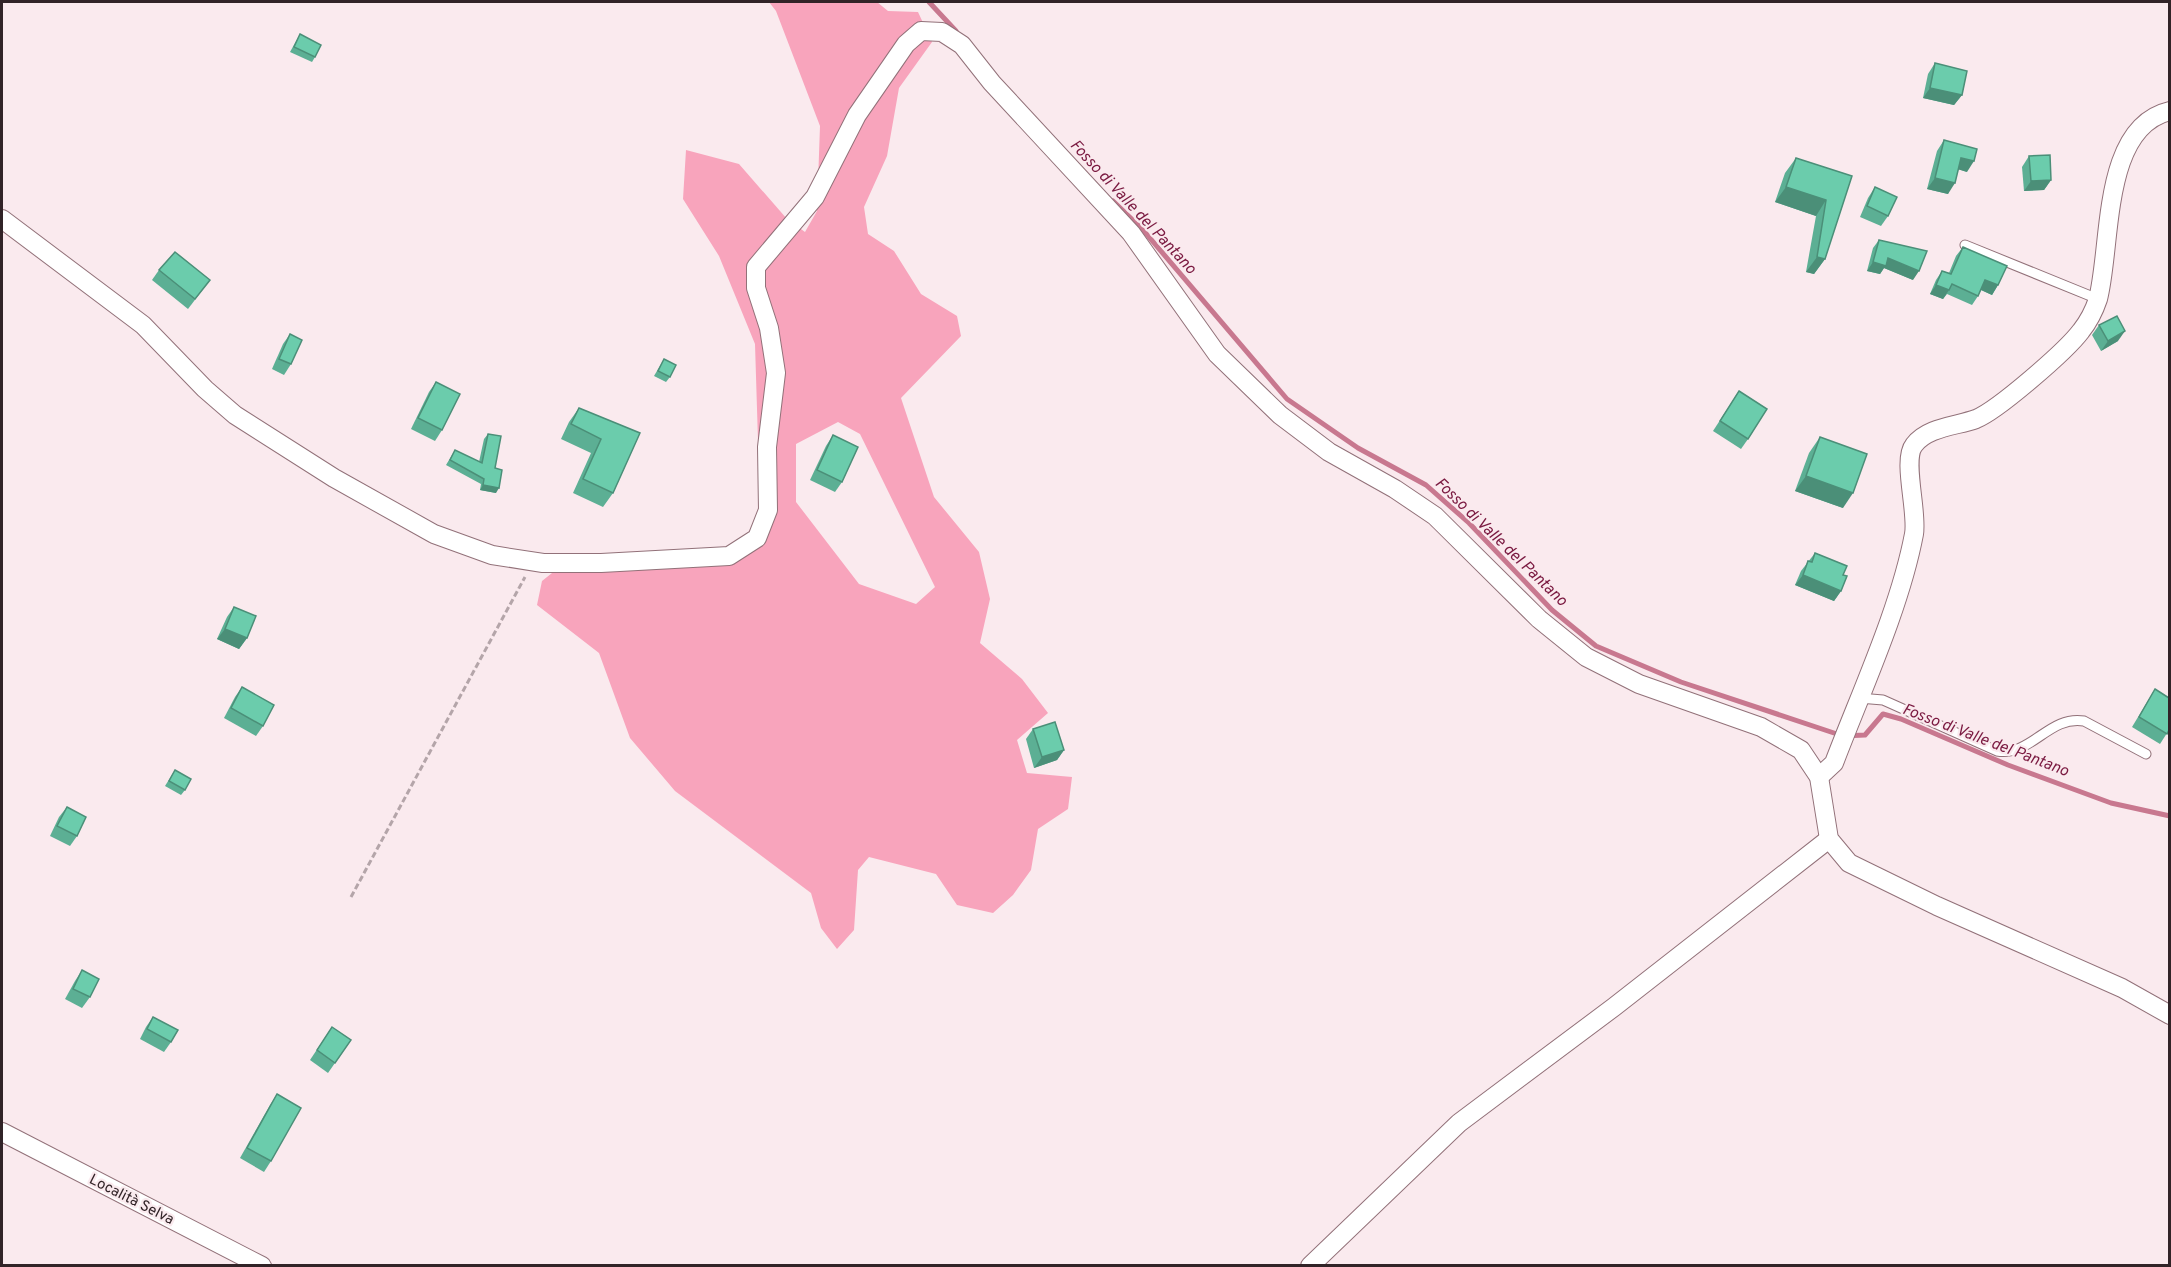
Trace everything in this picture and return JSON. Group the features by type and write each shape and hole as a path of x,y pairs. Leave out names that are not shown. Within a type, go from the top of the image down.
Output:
{"street":[{"path":"2,219 143,325 212,396 254,428 334,478 435,534 479,551 534,562 600,563 718,558 737,553 757,538 768,510 767,447 776,373 769,328 756,288 756,267 815,197 857,115 906,44 915,34 934,30 949,35 962,45 992,83 1149,255 1217,354 1280,415 1329,452 1395,489 1435,516 1539,619 1586,657 1639,684 1771,732 1801,750 1820,777 1829,839 1842,857 1858,868 2122,988 2169,1015"},
{"path":"1820,777 1834,763 1900,588 1914,534 1916,515 1909,459 1914,445 1929,433 1979,418 2004,401 2080,333 2093,315 2098,299 2115,186 2122,158 2140,126 2151,118 2169,111"},
{"path":"1310,1266 1459,1123 1614,1007 1829,839"},
{"name":"Località Selva","path":"2,1132 262,1266"}],"lane":[{"path":"1965,244 2098,299"},
{"path":"1858,698 1883,700 1997,751 2008,753 2018,750 2064,721 2076,720 2084,721 2145,754"}],"path":[{"path":"351,897 534,562"}],"shaded area":[{"path":"769,2 877,2 888,11 918,12 932,42 899,88 887,156 864,207 868,234 894,251 921,294 957,316 961,336 901,398 934,497 979,552 990,599 980,643 1022,679 1048,713 1017,740 1027,773 1072,777 1068,809 1038,829 1031,870 1013,895 993,913 957,905 936,874 869,857 858,870 854,930 837,949 821,928 811,893 675,791 630,738 599,653 537,605 542,581 557,569 709,565 744,557 761,538 755,344 719,256 683,199 686,150 739,164 787,219 805,232 817,211 820,126 776,11","holes":["838,422 860,434 935,587 916,604 859,584 796,502 796,444"]}],"building":[{"path":"300,34 321,45 315,57 294,47"},
{"path":"1935,63 1967,71 1962,95 1930,88"},
{"path":"1944,140 1977,149 1974,161 1961,158 1955,183 1935,178"},
{"path":"2050,155 2051,180 2031,181 2029,156"},
{"path":"1796,158 1852,176 1825,259 1817,257 1826,200 1786,187"},
{"path":"1875,187 1897,197 1888,216 1867,206"},
{"path":"1879,240 1927,251 1919,271 1888,258 1886,266 1873,262"},
{"path":"1963,247 2007,266 1998,285 1985,280 1978,296 1952,284 1949,290 1936,285 1942,271 1951,274"},
{"path":"175,252 210,280 195,299 159,270"},
{"path":"2117,316 2125,331 2108,341 2099,325"},
{"path":"290,334 302,340 291,364 279,359"},
{"path":"664,359 676,365 670,377 658,371"},
{"path":"436,382 460,394 442,430 418,418"},
{"path":"1739,391 1767,409 1748,439 1720,421"},
{"path":"579,408 640,433 613,493 583,479 601,439 571,424"},
{"path":"488,434 501,436 495,468 502,470 499,488 483,485 484,479 450,460 455,450 482,463"},
{"path":"833,435 858,447 842,482 817,470"},
{"path":"1820,437 1867,454 1853,493 1806,476"},
{"path":"1815,553 1847,566 1843,575 1847,576 1841,591 1803,575 1808,561 1812,562"},
{"path":"234,607 256,616 247,638 225,629"},
{"path":"242,687 274,705 263,726 231,708"},
{"path":"2155,689 2169,698 2167,734 2139,717"},
{"path":"1055,722 1064,750 1042,757 1033,729"},
{"path":"175,770 191,779 185,790 169,781"},
{"path":"67,807 86,817 77,836 57,826"},
{"path":"82,970 99,979 90,997 73,989"},
{"path":"153,1017 178,1030 171,1042 147,1029"},
{"path":"332,1027 351,1040 335,1063 317,1050"},
{"path":"277,1094 301,1108 271,1161 247,1148"}],"waterway":[{"name":"Fosso di Valle del Pantano","path":"929,2 956,31"},
{"name":"Fosso di Valle del Pantano","path":"1113,201 1143,230 1287,399 1358,448 1426,485 1469,523 1552,610 1596,646 1681,682 1843,736 1865,735 1883,714 1901,719 2008,765 2111,803 2170,816"}]}
